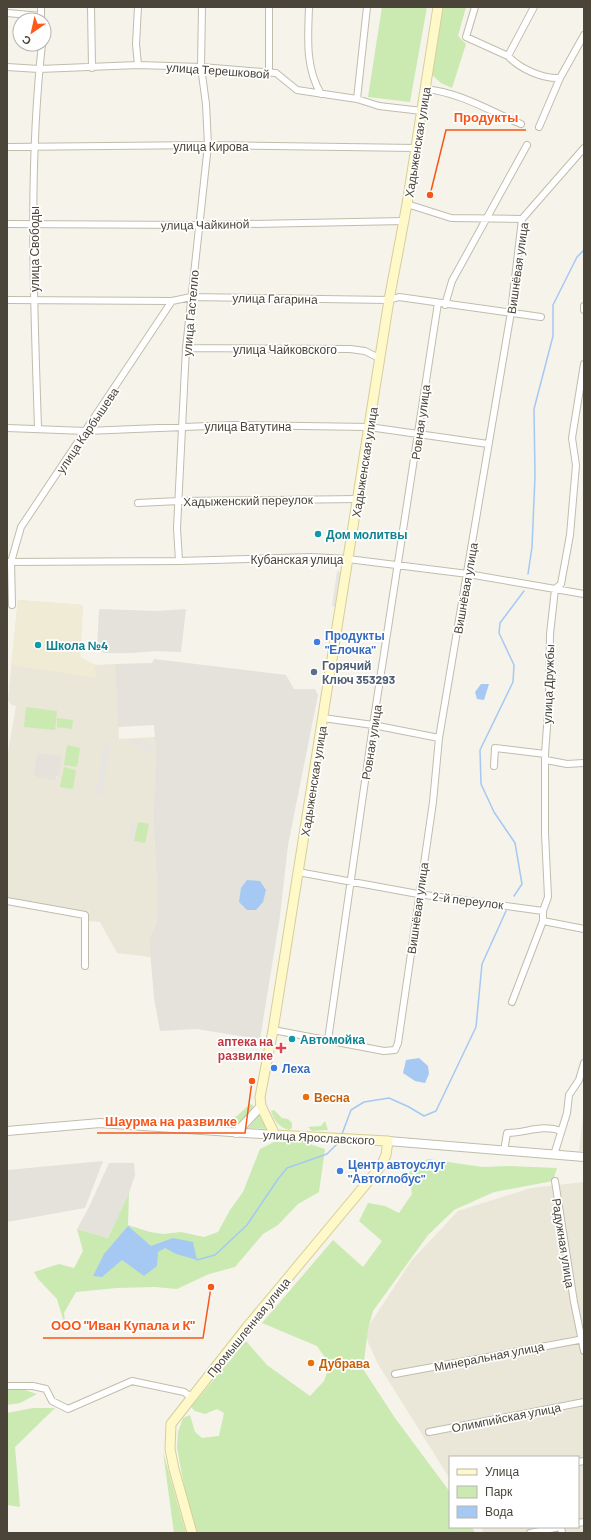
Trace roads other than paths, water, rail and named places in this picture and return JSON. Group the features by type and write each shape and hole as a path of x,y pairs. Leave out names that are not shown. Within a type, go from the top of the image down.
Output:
{"main road":[{"name":"Хадыженская улица","path":"275,1135 261,1106 262,1084 273,1030 381,359 389,300 407,204 438,7"},
{"name":"улица Ярославского","path":"275,1135 388,1141"},
{"name":"Промышленная улица","path":"192,1533 174,1469 170,1438 171,1424 381,1166 386,1155 388,1141"}],"street":[{"path":"91,7 92,68"},
{"path":"138,7 136,44 138,66"},
{"name":"улица Гастелло","path":"179,560 177,528 186,348 198,225 208,145 206,104 201,67 202,7"},
{"path":"269,7 269,73"},
{"path":"309,7 308,55 316,86 321,94"},
{"path":"357,99 367,7"},
{"path":"475,7 466,37 508,56 512,61 542,76 549,79 560,78"},
{"path":"508,56 534,7"},
{"path":"538,128 560,78 584,35"},
{"name":"улица Свободы","path":"38,428 34,300 34,148 41,52"},
{"name":"улица Терешковой","path":"7,67 39,69 138,66 201,67 276,73 297,90 357,99 379,106 422,111"},
{"path":"425,89 439,90 463,98 521,124"},
{"name":"улица Кирова","path":"7,147 34,148 208,145 416,148"},
{"path":"445,305 452,282 527,145"},
{"name":"Вишнёвая улица","path":"328,1040 384,1051 395,1050 398,1043 432,802 439,738 468,574 488,444 511,312 522,219 584,148"},
{"path":"407,204 451,218 486,220 522,219"},
{"name":"улица Чайкиной","path":"7,224 198,225 404,221"},
{"name":"улица Гагарина","path":"7,300 172,301 191,297 389,300 398,297 445,305 511,312 541,317"},
{"name":"улица Карбышева","path":"12,605 9,562 21,527 172,301"},
{"name":"Ровная улица","path":"328,1040 373,725 438,303"},
{"name":"улица Чайковского","path":"186,348 350,349 365,351 381,359"},
{"name":"улица Дружбы","path":"512,1002 543,921 543,911 548,898 545,833 550,634 555,589 561,584 570,535 576,465 572,438 584,364"},
{"name":"улица Ватутина","path":"7,428 86,431 233,425 369,427 488,444"},
{"name":"Хадыженский переулок","path":"138,503 179,501 358,499"},
{"name":"Кубанская улица","path":"9,562 311,557 348,559 399,564 468,574 584,594"},
{"path":"323,718 373,725 439,738"},
{"path":"494,766 495,748 546,757 567,764 584,763"},
{"name":"2-й переулок","path":"298,872 418,894 543,911"},
{"path":"7,901 85,914 85,966"},
{"path":"543,921 584,929"},
{"path":"273,1030 328,1040"},
{"path":"554,1155 567,1113 569,1095 579,1080 584,1063"},
{"path":"236,1132 261,1106"},
{"name":"улица Ярославского","path":"7,1132 100,1123 275,1135"},
{"path":"504,1151 507,1133 518,1133 535,1128 552,1128 561,1131"},
{"name":"улица Ярославского","path":"388,1141 584,1157"},
{"name":"Радужная улица","path":"555,1182 574,1302 583,1339 584,1351"},
{"name":"Минеральная улица","path":"395,1374 583,1339"},
{"path":"7,1386 33,1386 46,1390 52,1401 68,1409 132,1381 184,1392 192,1397"},
{"name":"Олимпийская улица","path":"429,1432 584,1402"},
{"path":"530,1533 555,1528"}],"water":[{"path":"481,684 489,684 484,700 477,699 475,692"},
{"path":"247,880 260,881 266,890 263,902 256,910 247,910 239,902 241,888"},
{"path":"419,1058 428,1066 429,1074 425,1083 415,1081 403,1073 406,1060"},
{"path":"128,1226 151,1246 173,1238 193,1242 197,1260 176,1254 165,1248 158,1252 157,1266 144,1276 122,1260 102,1277 93,1276 104,1254"}],"waterway":[{"path":"528,574 532,547 535,476 534,409 553,336 553,305 577,257 584,250"},
{"path":"514,896 522,884 515,843 494,812 481,784 480,750 513,682 514,665 499,633 500,623 524,591"},
{"path":"342,1134 351,1110 364,1102 389,1098 424,1116 436,1111 476,1027 482,964 506,911"},
{"path":"197,1260 215,1255 247,1225 287,1168 327,1154 339,1142"}],"place":[{"name":"Продукты","path":"430,195"},
{"name":"Дом молитвы","path":"318,534"},
{"name":"Продукты \"Елочка\"","path":"317,642"},
{"name":"Школа №4","path":"38,645"},
{"name":"Горячий Ключ 353293","path":"314,672"},
{"name":"Автомойка","path":"292,1039"},
{"name":"аптека на развилке","path":"281,1048"},
{"name":"Леха","path":"274,1068"},
{"name":"Шаурма на развилке","path":"252,1081"},
{"name":"Весна","path":"306,1097"},
{"name":"Центр автоуслуг \"Автоглобус\"","path":"340,1171"},
{"name":"ООО \"Иван Купала и К\"","path":"211,1287"},
{"name":"Дубрава","path":"311,1363"}]}
